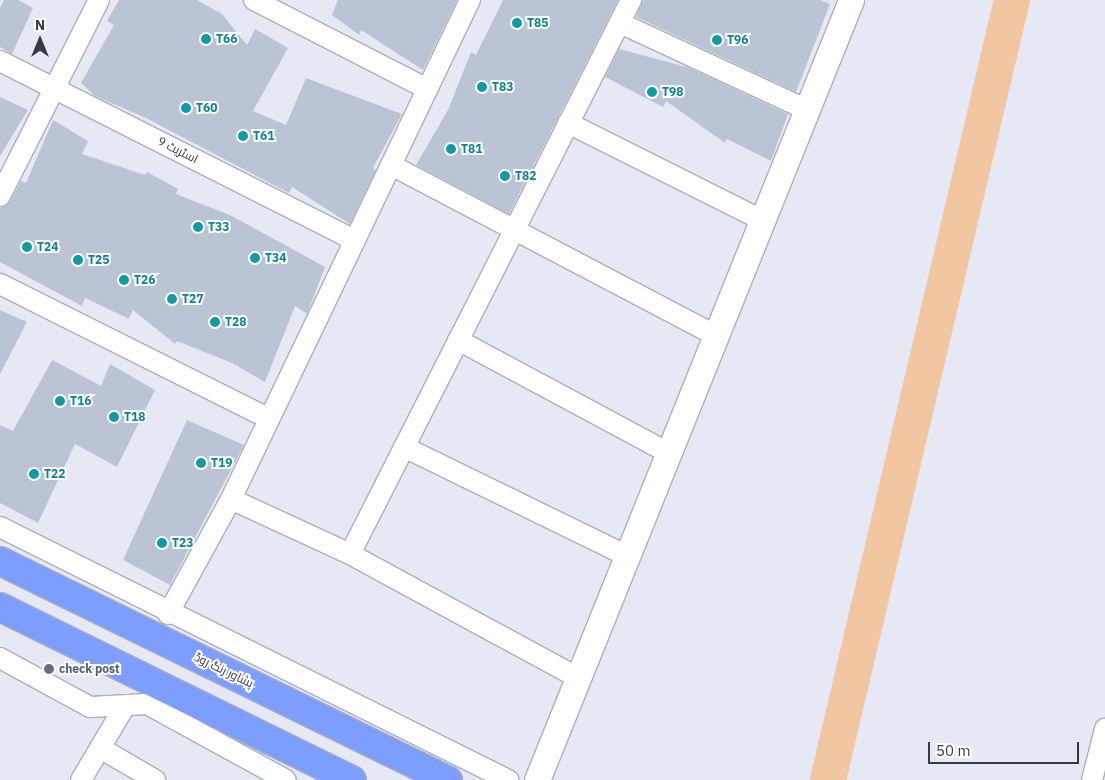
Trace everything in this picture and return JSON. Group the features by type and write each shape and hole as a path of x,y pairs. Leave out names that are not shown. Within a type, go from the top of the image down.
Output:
{"highway":[{"name":"پشاور رنگ روڈ","path":"0,562 103,610 448,780"},
{"path":"0,607 352,780"}],"street":[{"path":"0,196 99,0"},
{"path":"254,0 426,89"},
{"path":"168,614 231,499 268,418 470,0"},
{"path":"350,554 631,0"},
{"path":"537,780 851,0"},
{"path":"620,23 807,110"},
{"name":"اسٹریٹ 9","path":"0,60 355,240"},
{"path":"568,124 762,220"},
{"path":"391,165 715,335"},
{"path":"0,284 268,418"},
{"path":"458,340 668,452"},
{"path":"404,447 627,556"},
{"path":"231,499 350,554 578,678"},
{"path":"0,527 168,614 508,780"},
{"path":"0,658 90,708 147,704 286,780"},
{"path":"80,780 125,706"},
{"path":"1092,780 1105,729"},
{"path":"100,748 155,780"}],"building":[{"path":"4,0 18,0 33,8 12,54 0,47 0,8"},
{"path":"119,0 197,0 222,14 247,45 255,29 288,48 253,111 286,125 306,78 402,114 373,168 376,170 350,224 292,187 289,193 146,118 95,96 81,83 114,25 107,21"},
{"path":"338,0 457,0 423,70 361,30 359,35 332,15"},
{"path":"503,0 618,0 509,214 416,165 448,110 471,52 476,55"},
{"path":"643,0 820,0 830,4 796,92 636,17"},
{"path":"619,49 687,67 788,114 771,161 727,139 725,143 666,101 663,107 605,77"},
{"path":"0,97 28,110 0,156"},
{"path":"53,120 88,141 82,154 145,175 147,172 178,189 176,194 232,216 325,267 307,314 295,306 265,382 232,363 177,341 175,344 133,310 129,319 85,298 82,306 0,262 0,208 10,202 21,181 26,183"},
{"path":"0,310 27,322 0,374"},
{"path":"52,360 101,386 110,364 155,390 117,467 75,444 38,523 0,503 0,425 13,431"},
{"path":"187,420 244,445 170,585 123,560"}],"waterway":[{"path":"828,780 1012,0"}],"place":[{"name":"T85","path":"517,23"},
{"name":"T66","path":"206,39"},
{"name":"T96","path":"717,40"},
{"name":"T83","path":"482,87"},
{"name":"T98","path":"652,92"},
{"name":"T60","path":"186,108"},
{"name":"T61","path":"243,136"},
{"name":"T81","path":"451,149"},
{"name":"T82","path":"505,176"},
{"name":"T33","path":"198,227"},
{"name":"T24","path":"27,247"},
{"name":"T34","path":"255,258"},
{"name":"T25","path":"78,260"},
{"name":"T26","path":"124,280"},
{"name":"T27","path":"172,299"},
{"name":"T28","path":"215,322"},
{"name":"T16","path":"60,401"},
{"name":"T18","path":"114,417"},
{"name":"T19","path":"201,463"},
{"name":"T22","path":"34,474"},
{"name":"T23","path":"162,543"},
{"name":"check post","path":"49,669"}]}
